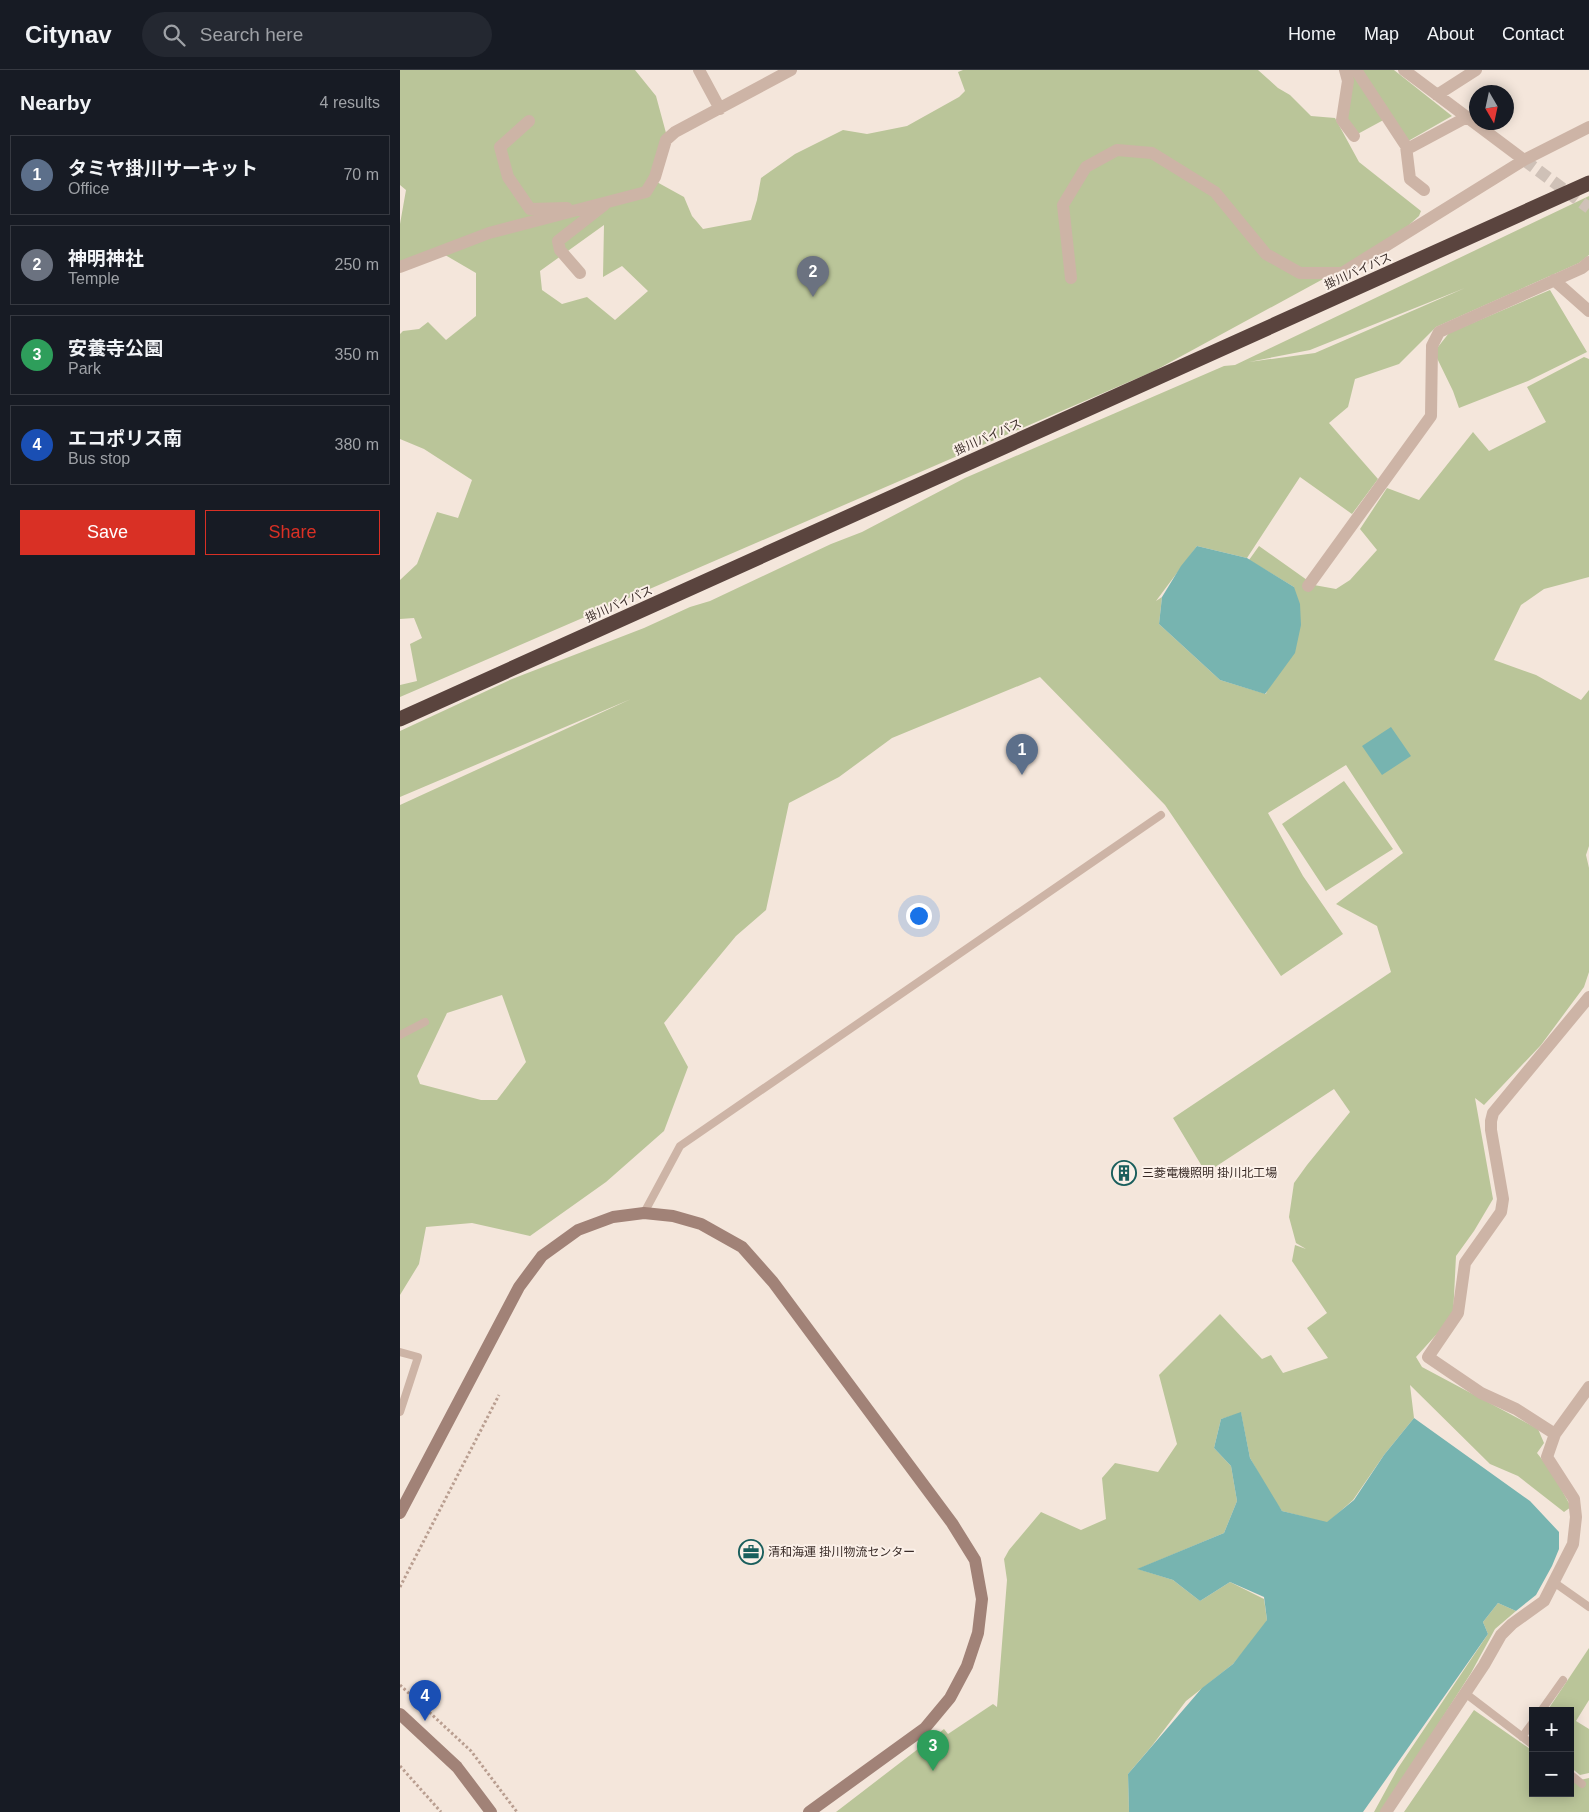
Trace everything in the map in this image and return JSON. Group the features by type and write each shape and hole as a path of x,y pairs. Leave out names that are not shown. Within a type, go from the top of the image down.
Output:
{"highway":[{"name":"掛川バイパス","path":"400,719 1589,183"}],"street":[{"path":"699,70 720,109"},
{"path":"400,267 489,233 646,192 655,177 666,140 675,132 792,70"},
{"path":"1346,70 1348,82 1342,120 1354,136"},
{"path":"1356,70 1406,146 1410,179 1424,190"},
{"path":"1404,70 1524,160"},
{"path":"1437,95 1476,70"},
{"path":"1406,146 1411,147 1467,117"},
{"path":"529,121 500,147 508,177 530,209 590,207"},
{"path":"1071,278 1063,205 1086,167 1117,150 1152,153 1215,192 1266,254 1300,273 1342,273 1524,160 1589,127"},
{"path":"580,273 560,250 558,241 608,202"},
{"path":"1308,586 1431,416 1432,346 1439,332 1582,268 1589,262"},
{"path":"1554,280 1589,311"},
{"path":"1555,1434 1516,1409 1481,1393 1428,1357 1458,1313 1465,1263 1501,1212 1503,1199 1491,1130 1493,1113 1589,998"},
{"path":"400,1513 519,1287 542,1256 578,1230 613,1217 644,1213 673,1216 701,1224 742,1248 774,1282 952,1523 975,1560 982,1598 978,1633 967,1666 950,1698 925,1728 809,1812"},
{"path":"1386,1812 1466,1693 1500,1635 1512,1624 1544,1602 1555,1583 1573,1544 1576,1517 1574,1499 1547,1457 1555,1434 1589,1387"},
{"path":"400,1714 457,1767 491,1812"}],"lane":[{"path":"644,1213 680,1146 1161,815"},
{"path":"400,1036 425,1022"},
{"path":"400,1352 418,1357 400,1412"},
{"path":"1555,1583 1589,1607"},
{"path":"1544,1707 1563,1680"},
{"path":"1466,1693 1529,1742"},
{"path":"1522,1737 1529,1727"},
{"path":"1574,1777 1582,1784"}],"path":[{"path":"400,1587 499,1395"},
{"path":"400,1685 472,1751 517,1812"},
{"path":"400,1766 442,1812"}],"green space":[{"path":"400,70 635,70 656,96 669,144 655,181 684,197 692,216 703,229 751,220 761,178 795,154 843,130 867,134 907,126 959,97 965,91 958,72 963,70 1258,70 1278,88 1290,95 1311,116 1335,118 1359,162 1421,211 1419,216 1381,250 1347,266 1154,371 400,697 400,685 417,681 410,644 422,638 414,618 400,619 400,580 417,564 437,512 458,518 472,480 424,449 400,439 400,334 403,331 419,329 428,322 446,340 476,316 476,273 440,252 400,265 400,224 406,190 400,185","holes":["604,225 603,277 622,266 648,291 615,320 587,297 562,304 542,290 540,271"]},
{"path":"1349,70 1394,70 1452,116 1403,144 1389,117 1354,136 1342,120"},
{"path":"1589,196 1589,255 1579,263 1436,327 1399,364 1355,379 1348,407 1329,423 1378,479 1352,514 1300,477 1247,558 1197,546 1156,601 1162,597 1159,624 1220,680 1266,694 1294,587 1249,560 1259,546 1314,585 1336,589 1350,580 1377,550 1360,529 1387,488 1419,500 1473,432 1489,451 1546,422 1527,387 1584,357 1589,359 1589,577 1544,589 1521,605 1494,660 1536,675 1581,700 1589,690 1589,846 1586,855 1589,868 1589,972 1584,987 1541,1045 1484,1105 1475,1098 1493,1199 1456,1256 1453,1316 1416,1357 1422,1367 1538,1429 1544,1443 1537,1453 1552,1472 1571,1507 1564,1512 1518,1476 1490,1464 1410,1385 1414,1418 1384,1455 1353,1500 1327,1523 1282,1511 1250,1458 1241,1413 1221,1419 1214,1448 1231,1466 1237,1501 1224,1533 1138,1569 1173,1580 1200,1601 1230,1582 1264,1599 1267,1620 1265,1626 1233,1664 1186,1701 1128,1774 1129,1812 836,1812 944,1729 948,1734 993,1704 997,1707 1007,1580 1004,1559 1009,1550 1041,1512 1081,1530 1106,1519 1102,1478 1115,1463 1158,1472 1177,1444 1159,1375 1220,1314 1262,1359 1271,1355 1283,1373 1328,1358 1307,1328 1327,1313 1292,1261 1295,1245 1306,1249 1296,1243 1289,1217 1294,1183 1350,1112 1334,1089 1206,1173 1173,1118 1391,972 1377,926 1336,904 1403,853 1346,765 1268,813 1303,876 1343,934 1281,976 1165,805 1040,677 892,738 839,777 789,803 766,910 736,936 664,1023 688,1067 664,1131 606,1182 530,1236 472,1223 426,1227 419,1264 400,1295 400,805 631,699 400,797 400,731 512,679 644,628 690,607 710,601 831,544 862,532 965,478 1224,366 1235,365","holes":["1465,288 1315,353 1249,362 1310,350","502,995 526,1062 497,1100 481,1100 420,1084 417,1076 447,1013"]},
{"path":"1550,290 1587,352 1528,381 1459,408 1434,352 1449,333"},
{"path":"1344,781 1393,849 1326,891 1282,824"},
{"path":"1498,1603 1516,1611 1495,1629 1471,1673 1382,1812 1374,1812 1398,1768 1488,1634 1483,1622"},
{"path":"1589,1648 1589,1700 1576,1721 1589,1729 1589,1773 1580,1775 1574,1770 1574,1707 1550,1707"},
{"path":"1474,1710 1529,1748 1529,1797 1574,1797 1574,1780 1576,1781 1589,1778 1589,1812 1404,1812"}],"water":[{"path":"1197,546 1247,558 1294,587 1300,604 1301,625 1295,653 1265,694 1220,680 1159,624 1162,597 1181,566"},
{"path":"1391,727 1411,756 1382,775 1362,746"},
{"path":"1241,1412 1250,1458 1282,1511 1327,1522 1354,1500 1384,1455 1414,1418 1530,1501 1559,1532 1559,1549 1536,1595 1516,1611 1498,1603 1483,1622 1488,1634 1363,1812 1129,1812 1128,1774 1202,1688 1233,1664 1267,1620 1264,1597 1230,1582 1200,1601 1173,1580 1137,1569 1224,1533 1237,1501 1231,1466 1214,1448 1221,1419"}],"tunnel":[{"path":"1524,160 1589,208"}],"place":[{"name":"神明神社","path":"813,297"},
{"name":"タミヤ掛川サーキット","path":"1022,775"},
{"name":"三菱電機照明 掛川北工場","path":"1124,1173"},
{"name":"清和海運 掛川物流センター","path":"751,1552"},
{"name":"エコポリス南","path":"425,1721"},
{"name":"安養寺公園","path":"933,1771"}]}
